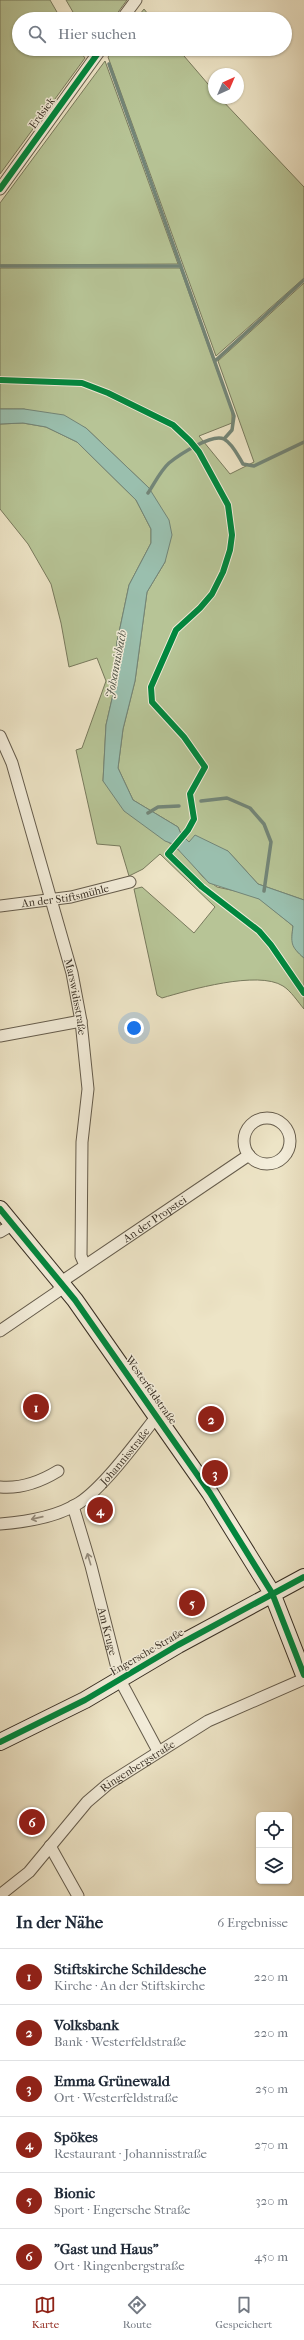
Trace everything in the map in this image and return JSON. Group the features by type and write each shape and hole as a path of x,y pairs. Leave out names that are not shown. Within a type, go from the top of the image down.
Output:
{"main road":[{"name":"Westerfeldstraße","path":"0,1209 6,1229 62,1284 157,1416 210,1493 272,1593 304,1674"},
{"name":"Engersche Straße","path":"0,1742 85,1700 272,1593 304,1577"}],"street":[{"path":"127,12 136,0"},
{"name":"Erdsiek","path":"0,189 96,56"},
{"name":"Marswidisstraße","path":"0,736 12,763 72,973 81,1021 88,1089 82,1142 81,1256 85,1265"},
{"name":"An der Stiftsmühle","path":"0,906 71,897 130,882"},
{"path":"0,1036 81,1021"},
{"path":"265,1118 278,1121 283,1125 289,1137 289,1144 283,1156 272,1163 265,1164 253,1159 249,1155 244,1145 244,1135 249,1126 256,1121 265,1118"},
{"name":"An der Propstei","path":"0,1331 57,1292 67,1278 85,1265 249,1155"},
{"name":"Johannisstraße","path":"0,1524 39,1518 73,1506 86,1498 114,1468 157,1416"},
{"path":"0,1487 29,1485 40,1482 58,1471"},
{"name":"Am Kruge","path":"73,1506 99,1597 120,1680 158,1751"},
{"name":"Ringenbergstraße","path":"0,1895 28,1872 87,1802 108,1784 158,1751 208,1721 304,1679"},
{"path":"50,1846 78,1896"}],"shaded area":[{"path":"0,0 50,0 57,12 12,12 12,56 83,56 85,58 0,174"},
{"path":"66,0 127,0 118,12 73,12"},
{"path":"109,56 184,56 208,84 208,104 226,104 304,187 304,278 216,356"},
{"path":"105,61 178,264 0,265 0,203"},
{"path":"0,268 180,268 232,412 232,423 199,436 230,474 254,462 218,361 304,283 304,900 258,884 228,851 189,842 181,834 178,827 133,800 118,768 123,729 135,681 147,592 165,562 149,488 86,428 24,409 0,409"},
{"path":"23,423 46,427 77,442 136,500 151,529 151,543 129,585 117,642 114,690 106,725 103,781 148,827 183,853 203,877 217,887 249,894 260,899 293,926 293,944 304,958 304,1009 292,994 283,986 272,982 257,980 206,986 162,998 157,995 134,889 142,887 194,933 215,907 160,854 143,869 129,876 120,846 97,844 76,750 82,748 106,681 97,658 69,667 61,623 51,584 28,544 0,509 0,424"}],"water":[{"name":"Johannisbach","path":"0,409 24,409 64,415 86,428 149,488 169,520 172,535 165,562 147,592 135,681 123,729 118,768 133,800 178,827 181,834 189,842 195,835 228,851 258,884 304,900 304,958 292,944 293,926 259,899 209,883 173,844 165,841 124,811 103,781 106,725 114,690 117,642 129,585 151,543 151,529 136,500 77,442 46,427 23,423 0,424"}],"waterway":[{"path":"109,64 234,416 232,430 224,439"},
{"path":"0,266 181,266"},
{"path":"215,361 304,280"},
{"path":"148,493 160,473 169,463 196,446 212,439 224,439 233,447 243,464 254,466 304,442"},
{"path":"201,801 227,798 250,808 264,824 271,842 264,891"},
{"path":"148,813 158,807 179,806"}],"cycle path":[{"path":"0,189 96,56"},
{"path":"0,380 82,383 108,393 173,425 199,452 228,505 232,535 230,550 223,572 212,594 200,608 176,630 151,687 152,702 184,737 205,767 190,794 194,819 188,830 168,854 202,887 259,931 271,945 304,993"},
{"path":"0,1209 75,1300 210,1493 272,1593 304,1675"},
{"path":"0,1742 85,1700 178,1645 304,1577"}],"place":[{"name":"Stiftskirche Schildesche","path":"36,1407"},
{"name":"Volksbank","path":"211,1419"},
{"name":"Emma Grünewald","path":"215,1473"},
{"name":"Spökes","path":"100,1510"},
{"name":"Bionic","path":"192,1603"},
{"name":"\"Gast und Haus\"","path":"32,1822"}]}
